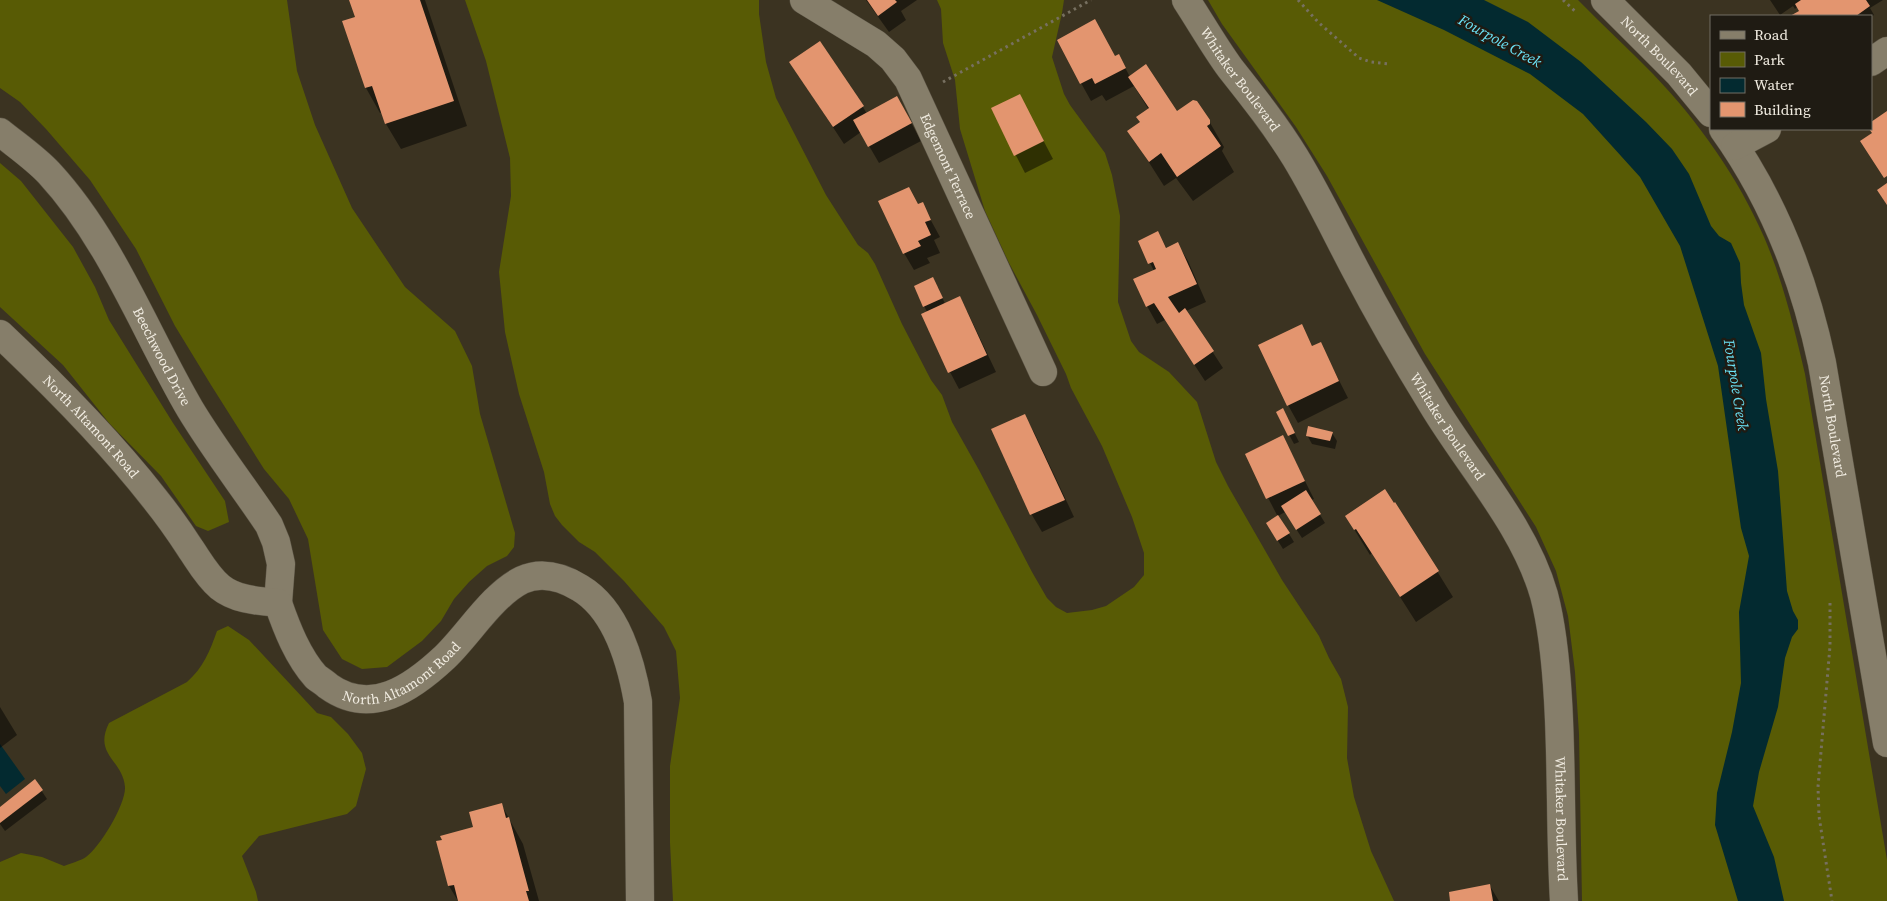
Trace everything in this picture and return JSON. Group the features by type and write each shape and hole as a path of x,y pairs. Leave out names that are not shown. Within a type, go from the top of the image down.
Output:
{"street":[{"name":"Edgemont Terrace","path":"804,0 876,44 893,59 908,79 1044,372"},
{"name":"Whitaker Boulevard","path":"1186,0 1229,66 1266,114 1296,158 1400,353 1435,410 1514,526 1531,561 1544,594 1552,634 1556,671 1560,738 1564,901"},
{"name":"North Boulevard","path":"1605,0 1679,74 1710,112"},
{"path":"1872,61 1887,51"},
{"path":"1729,137 1761,130"},
{"name":"Beechwood Drive","path":"0,132 48,172 74,202 128,293 192,412 269,525 276,542 281,564 278,603"},
{"name":"North Boulevard","path":"1729,137 1776,220 1797,270 1813,318 1887,743"},
{"name":"North Altamont Road","path":"0,334 42,374 124,460 155,499 206,572 221,588 235,595 256,601 278,603 295,644 317,678 352,698 370,700 388,696 414,683 445,657 507,590 522,580 535,576 552,576 568,581 588,592 606,613 623,643 633,672 638,702 640,901"}],"path":[{"path":"943,82 1091,0"},
{"path":"1298,0 1318,22 1358,58 1371,62 1390,64"},
{"path":"1563,0 1580,15"},
{"path":"1830,601 1830,646 1818,787 1820,826 1832,901"}],"green space":[{"path":"0,0 287,0 297,71 315,125 352,208 405,287 455,331 472,366 480,414 515,533 514,547 507,556 487,566 469,582 454,599 441,621 422,641 387,667 362,669 342,659 323,630 308,539 289,499 264,469 211,385 175,326 136,249 90,180 20,102 0,88"},
{"path":"465,0 759,0 759,14 766,62 776,98 826,195 858,245 868,253 875,264 902,324 931,380 942,395 952,422 1032,572 1047,598 1056,607 1067,613 1106,606 1134,587 1144,575 1144,553 1132,517 1102,446 1071,388 1066,374 1009,263 985,211 960,129 955,80 943,43 941,9 937,0 1064,0 1052,57 1064,94 1105,153 1112,175 1120,216 1118,302 1131,341 1139,352 1169,372 1197,402 1216,462 1228,486 1282,580 1319,636 1341,679 1348,707 1347,758 1354,797 1371,851 1394,901 673,901 670,843 670,766 680,698 676,651 664,627 624,581 595,552 579,542 562,525 555,516 550,504 544,472 519,394 505,332 499,272 511,196 510,158 486,61"},
{"path":"1208,0 1578,0 1653,74 1701,130 1742,193 1764,237 1782,287 1801,356 1887,860 1887,901 1582,901 1579,734 1575,672 1568,616 1556,571 1536,527 1425,354 1327,176 1296,127 1222,24"},
{"path":"0,163 21,181 73,247 95,287 109,320 173,423 225,501 229,522 208,531 196,526 161,476 109,423 63,365 0,307"},
{"path":"228,626 249,640 317,713 331,717 348,734 362,753 366,769 356,806 347,814 259,836 242,856 258,901 0,901 0,862 21,853 42,857 64,866 86,857 92,852 105,835 117,814 125,787 123,778 104,743 109,723 187,682 205,659 217,631"}],"water":[{"name":"Fourpole Creek","path":"1377,0 1484,0 1528,22 1581,62 1646,122 1672,149 1689,174 1711,226 1719,236 1731,243 1740,263 1744,305 1761,353 1766,399 1778,471 1787,591 1798,620 1798,629 1792,637 1785,658 1778,707 1759,772 1753,806 1774,857 1784,901 1738,901 1715,825 1717,793 1732,732 1741,683 1739,612 1749,556 1741,528 1718,366 1680,246 1640,177 1583,114 1530,74 1444,30"},
{"path":"0,744 25,779 6,794 0,786"}],"building":[{"path":"349,0 420,0 454,101 385,124 372,86 365,88 342,21 355,17"},
{"path":"867,0 895,0 897,2 878,16"},
{"path":"1801,0 1866,0 1870,6 1857,15 1792,15 1799,11 1795,4"},
{"path":"1095,19 1115,56 1119,54 1126,68 1095,84 1092,78 1080,84 1057,40"},
{"path":"820,41 864,106 833,127 789,62"},
{"path":"1146,64 1177,111 1193,100 1197,101 1210,120 1210,124 1207,126 1221,146 1177,177 1161,153 1149,162 1127,131 1140,122 1136,117 1149,108 1128,77"},
{"path":"1020,94 1044,141 1014,156 991,108"},
{"path":"897,96 912,123 868,147 853,120"},
{"path":"1887,111 1887,176 1884,178 1860,141 1872,133 1870,130 1872,130 1872,121"},
{"path":"1887,183 1887,205 1877,190"},
{"path":"909,187 918,204 923,202 931,220 925,222 931,235 918,241 921,246 903,254 878,201"},
{"path":"1158,231 1166,248 1178,242 1197,284 1168,297 1179,313 1185,308 1214,351 1194,365 1154,303 1146,307 1133,279 1156,269 1153,262 1148,264 1138,241"},
{"path":"933,277 943,298 923,307 914,286"},
{"path":"960,296 987,355 948,373 921,314"},
{"path":"1302,324 1312,346 1321,342 1339,381 1287,406 1258,345"},
{"path":"1283,408 1295,433 1288,436 1276,412"},
{"path":"1025,414 1065,500 1030,515 991,429"},
{"path":"1308,426 1333,432 1330,441 1306,436"},
{"path":"1283,435 1305,481 1266,499 1245,454"},
{"path":"1385,489 1439,571 1400,597 1356,529 1354,530 1345,516"},
{"path":"1306,490 1321,514 1296,530 1281,506"},
{"path":"1278,515 1290,533 1277,541 1266,523"},
{"path":"35,779 43,790 0,823 0,807"},
{"path":"502,803 506,818 509,817 529,891 526,891 529,901 458,901 454,885 448,886 436,841 442,840 440,836 473,827 469,812"},
{"path":"1490,884 1493,901 1450,901 1449,892"}]}
